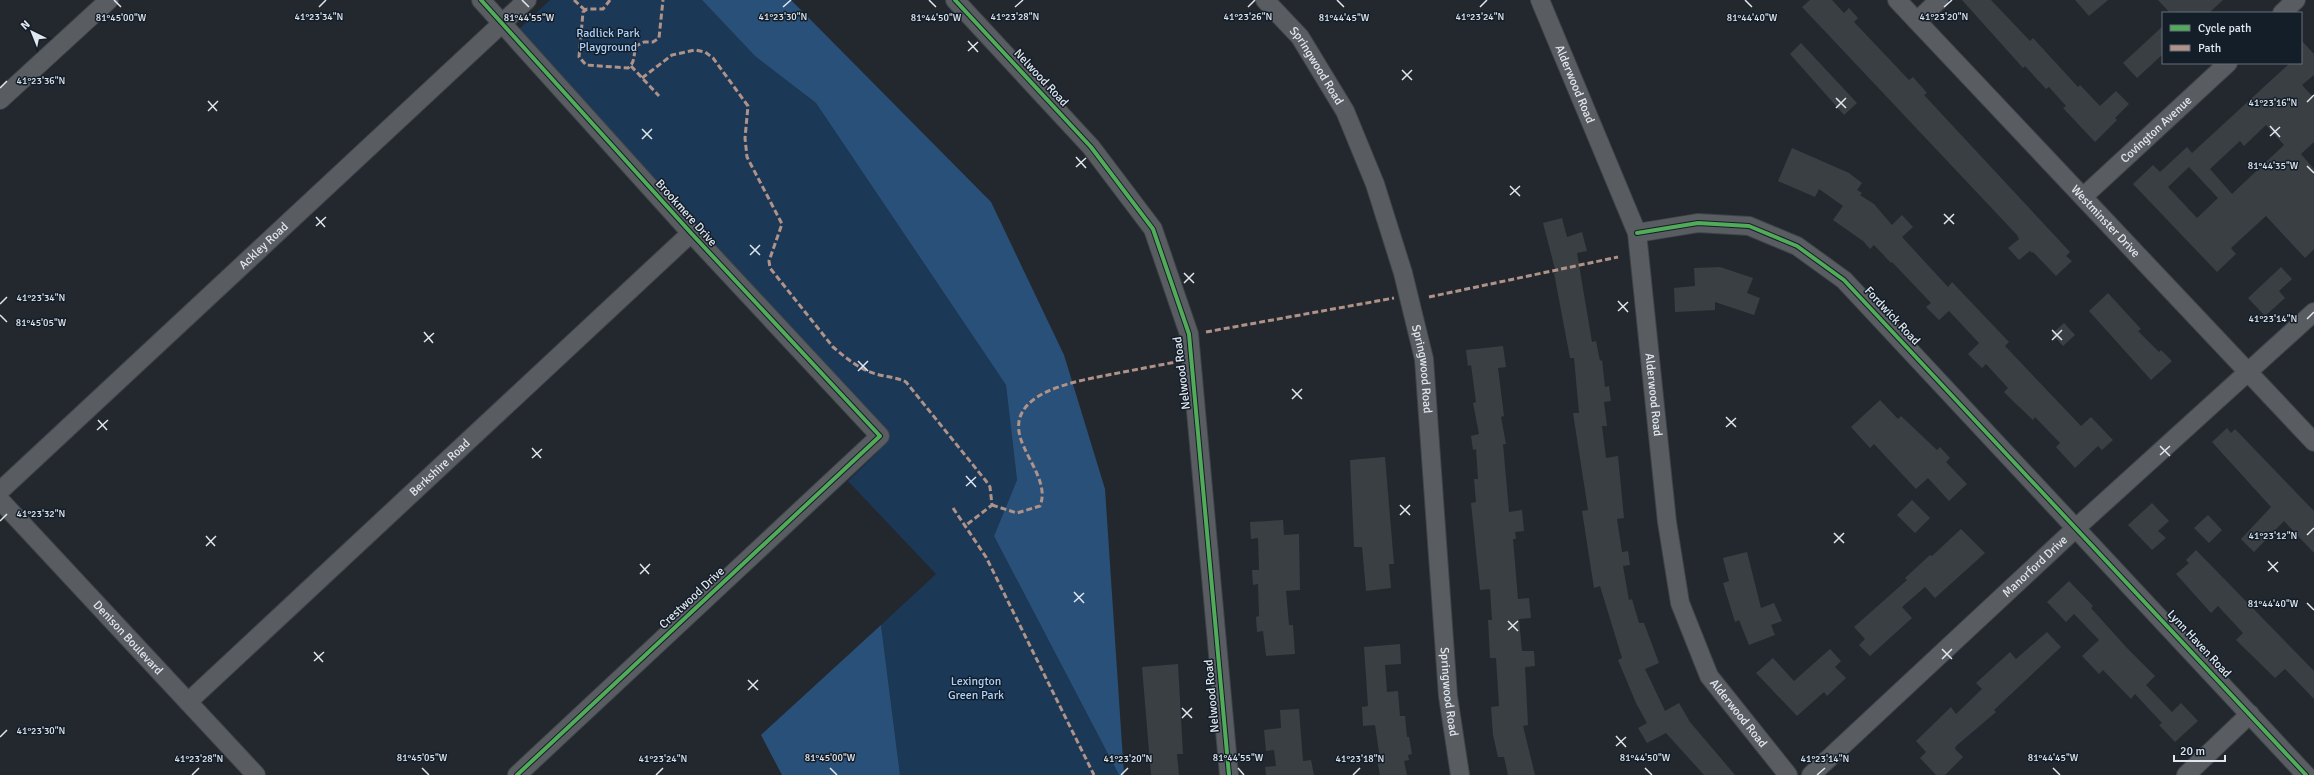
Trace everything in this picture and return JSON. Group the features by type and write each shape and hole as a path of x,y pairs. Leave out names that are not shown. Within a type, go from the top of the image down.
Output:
{"street":[{"path":"0,100 109,0"},
{"name":"Brookmere Drive","path":"481,0 691,233 880,436"},
{"name":"Ackley Road","path":"0,491 527,0"},
{"name":"Nelwood Road","path":"955,0 1091,147 1152,229 1189,334 1228,775"},
{"name":"Springwood Road","path":"1265,0 1300,37 1345,111 1374,184 1403,273 1424,359 1448,696 1460,775"},
{"name":"Alderwood Road","path":"1540,0 1638,233 1667,522 1680,603 1709,676 1788,775"},
{"name":"Westminster Drive","path":"1897,0 2084,196 2314,442"},
{"path":"1917,21 1939,0"},
{"path":"2283,12 2296,0"},
{"name":"Covington Avenue","path":"2084,196 2227,64"},
{"name":"Fordwick Road","path":"1638,233 1698,222 1749,226 1797,246 1844,280 2076,528"},
{"name":"Berkshire Road","path":"188,702 691,233"},
{"name":"Manorford Drive","path":"1811,775 2076,528 2314,312"},
{"name":"Crestwood Drive","path":"517,775 880,436"},
{"name":"Denison Boulevard","path":"0,500 256,775"},
{"name":"Lynn Haven Road","path":"2076,528 2306,775"},
{"path":"2186,775 2250,714"}],"green space":[{"name":"Lexington Green Park","path":"550,0 702,0 755,56 816,103 1006,385 1017,480 994,536 1119,775 900,775 881,625 936,574 848,481 878,452 882,431 517,31"}],"shaded area":[{"path":"702,0 791,0 991,202 1064,355 1105,489 1124,775 1119,775 994,536 1017,480 1006,385 816,103 755,56"},
{"path":"881,625 900,775 782,775 761,735"}],"building":[{"path":"1810,0 1832,0 1844,13 1849,8 1858,18 1854,22 1909,80 1913,77 1927,93 1924,95 2070,252 2066,256 2072,261 2056,276 2033,252 2032,253 2030,251 2019,260 2008,248 2019,239 2017,235 1802,7"},
{"path":"1962,0 1991,0 2030,41 2033,38 2078,87 2080,85 2100,106 2116,91 2129,104 2115,118 2117,120 2095,142 2063,108 2066,106 2049,87 2046,89 2025,66 2023,68"},
{"path":"2075,0 2108,0 2089,16"},
{"path":"2158,0 2223,0 2210,12 2169,12"},
{"path":"2162,27 2162,55 2137,78 2123,63"},
{"path":"2302,41 2314,54 2314,75 2302,85 2314,98 2314,142 2301,154 2314,169 2314,249 2305,258 2266,216 2231,248 2236,254 2217,272 2133,184 2153,165 2160,172 2187,147 2192,153 2289,64 2302,64","holes":["2266,125 2284,145 2232,194 2210,169 2240,141 2244,146","2189,167 2218,198 2197,218 2168,187"]},
{"path":"1801,43 1857,103 1844,115 1790,54"},
{"path":"1792,148 1849,173 1862,183 1857,190 1862,193 1860,195 1874,204 1892,225 1902,215 1913,227 1902,237 1948,287 1952,282 2009,342 2005,346 2081,426 2091,417 2113,440 2102,450 2098,446 2075,468 2056,447 2060,443 2035,417 2033,420 2004,392 2008,388 1986,364 1982,368 1968,354 1979,343 1949,311 1939,320 1926,307 1931,303 1874,245 1870,249 1863,241 1833,220 1843,206 1819,189 1815,197 1778,181"},
{"path":"1562,218 1567,237 1582,232 1587,251 1577,253 1592,342 1596,341 1600,361 1602,360 1605,387 1609,386 1611,401 1604,402 1607,426 1602,426 1606,458 1618,456 1624,518 1617,519 1622,552 1628,551 1630,565 1623,566 1629,600 1632,599 1639,623 1644,623 1659,663 1645,669 1665,711 1679,703 1690,722 1735,775 1704,775 1666,733 1647,743 1638,728 1647,723 1636,703 1618,660 1622,658 1600,586 1594,588 1582,511 1588,510 1573,413 1579,413 1574,358 1570,358 1554,273 1556,273 1543,223"},
{"path":"1720,267 1753,278 1747,293 1760,298 1754,315 1715,302 1715,310 1675,312 1674,288 1695,286 1694,268"},
{"path":"2281,267 2292,279 2279,291 2285,298 2265,316 2248,298"},
{"path":"2108,293 2141,329 2138,331 2159,352 2161,350 2172,361 2151,380 2089,311"},
{"path":"2064,323 2075,335 2063,346 2052,334"},
{"path":"1503,346 1506,367 1498,368 1504,416 1501,417 1506,444 1503,444 1509,512 1522,510 1524,531 1515,532 1516,539 1513,539 1518,599 1529,598 1531,618 1519,619 1522,651 1534,651 1535,666 1525,667 1528,725 1523,726 1535,775 1508,775 1504,757 1498,757 1493,735 1491,707 1499,706 1496,658 1490,658 1488,620 1492,620 1490,589 1480,590 1471,503 1476,502 1474,479 1478,479 1476,449 1473,450 1471,436 1479,434 1473,403 1476,402 1471,365 1468,366 1466,350"},
{"path":"1880,400 1898,419 1901,416 1937,450 1940,447 1950,458 1946,462 1967,484 1949,501 1928,478 1916,489 1874,444 1870,448 1851,427"},
{"path":"2227,428 2231,433 2235,429 2314,511 2314,553 2284,521 2254,552 2241,539 2271,507 2212,442"},
{"path":"1385,457 1394,564 1389,564 1391,588 1366,591 1362,547 1354,547 1350,460"},
{"path":"1912,500 1930,518 1915,533 1897,515"},
{"path":"2152,503 2169,521 2158,531 2166,538 2152,550 2128,525"},
{"path":"2208,515 2222,530 2209,543 2194,528"},
{"path":"1283,520 1284,535 1299,534 1300,590 1286,591 1289,625 1293,625 1295,654 1266,656 1263,631 1257,632 1256,617 1259,616 1258,584 1253,585 1252,570 1259,570 1258,538 1251,539 1250,522"},
{"path":"1961,529 1985,553 1935,598 1925,587 1902,607 1912,618 1870,656 1859,645 1865,639 1854,627 1907,580 1905,578 1930,555 1932,556"},
{"path":"2196,550 2314,671 2314,699 2285,669 2275,678 2236,640 2243,633 2218,606 2211,613 2176,574 2189,563 2186,560"},
{"path":"1747,552 1761,608 1774,603 1782,621 1771,625 1775,635 1749,645 1739,620 1735,622 1723,583 1729,581 1723,558"},
{"path":"2069,581 2093,606 2091,608 2127,648 2155,676 2146,685 2172,712 2181,703 2198,721 2175,742 2159,725 2162,723 2135,694 2131,699 2103,670 2099,674 2082,656 2099,640 2074,614 2066,622 2047,602"},
{"path":"2047,632 2061,647 1994,710 1996,712 1956,746 1955,749 1963,757 1945,775 1936,775 1920,758 1926,752 1916,741 1951,707 1956,714 1982,689 1976,683 2010,652 2016,659"},
{"path":"1400,644 1401,664 1385,665 1387,692 1398,691 1400,716 1405,716 1407,737 1409,737 1412,754 1408,755 1409,760 1404,761 1407,775 1380,775 1377,760 1380,759 1375,725 1363,726 1362,707 1368,706 1364,647"},
{"path":"1830,649 1841,661 1835,667 1846,678 1827,696 1824,692 1797,716 1756,673 1773,658 1794,681"},
{"path":"1178,664 1183,754 1177,754 1179,775 1151,775 1142,667"},
{"path":"1299,709 1303,761 1311,760 1314,775 1266,775 1265,767 1276,766 1274,750 1266,751 1264,730 1281,728 1280,710"}],"marked path":[{"path":"574,0 585,10"},
{"path":"610,0 603,9 587,9 583,12 579,57 586,65 628,68 631,66 636,46 644,42 653,42 659,38 663,0"},
{"path":"642,78 672,55 695,50 705,52 713,58 748,106 745,138 747,157 782,224 769,261 770,268 833,347 853,363 864,369 876,374 906,382 986,481 990,487 992,505 965,526"},
{"path":"631,66 659,96"},
{"path":"1429,297 1618,257"},
{"path":"1206,332 1394,298"},
{"path":"992,505 1017,513 1040,506 1042,499 1041,484 1024,447 1019,428 1022,413 1031,402 1045,392 1062,386 1098,377 1176,362"},
{"path":"953,508 986,557 1094,775"}],"cycle path":[{"path":"481,0 691,233 880,436 517,775"},
{"path":"955,0 1091,147 1153,229 1189,334 1229,775"},
{"path":"1637,233 1698,223 1749,226 1797,246 1844,280 2306,775"}],"park label":[{"name":"Radlick Park Playground","path":"608,40"}]}
